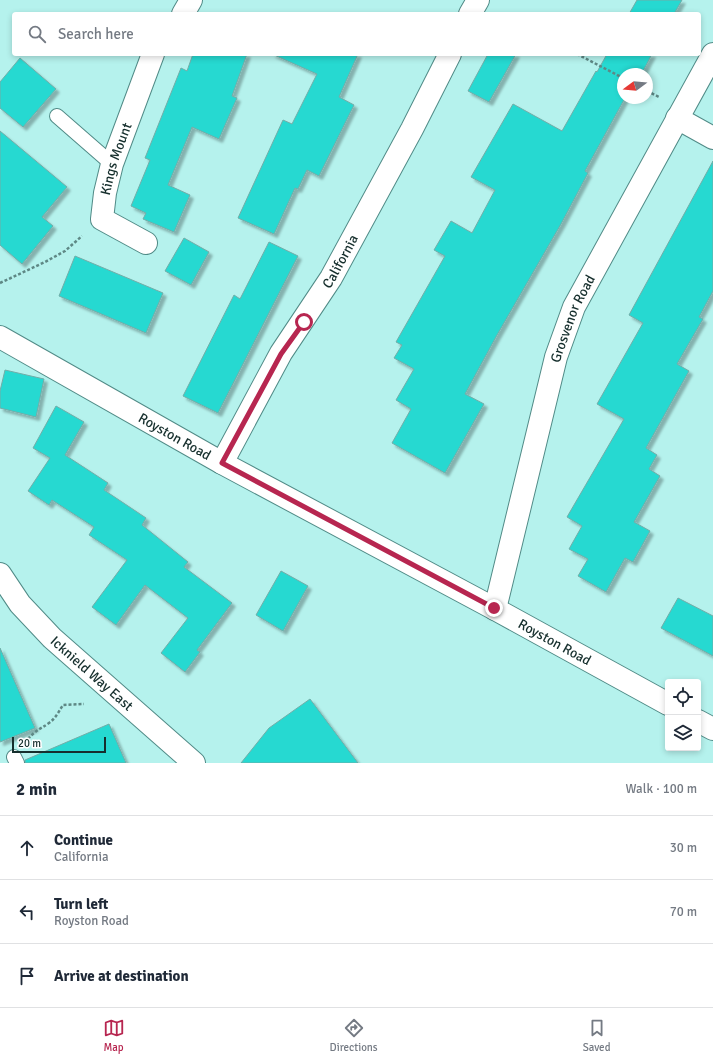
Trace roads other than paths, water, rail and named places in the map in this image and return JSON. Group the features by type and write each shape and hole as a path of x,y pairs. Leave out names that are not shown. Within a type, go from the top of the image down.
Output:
{"street":[{"path":"184,12 191,0"},
{"path":"471,12 478,0"},
{"name":"Grosvenor Road","path":"494,608 556,357 574,307 713,54"},
{"name":"Kings Mount","path":"146,243 102,219 112,164 152,56"},
{"name":"California","path":"222,463 281,354 331,278 449,56"},
{"path":"678,118 713,138"},
{"name":"Royston Road","path":"0,337 222,463 494,608 665,702"},
{"name":"Icknield Way East","path":"0,574 20,604 52,638 194,763"},
{"path":"701,723 713,729"}],"lane":[{"path":"57,116 112,164"}]}
